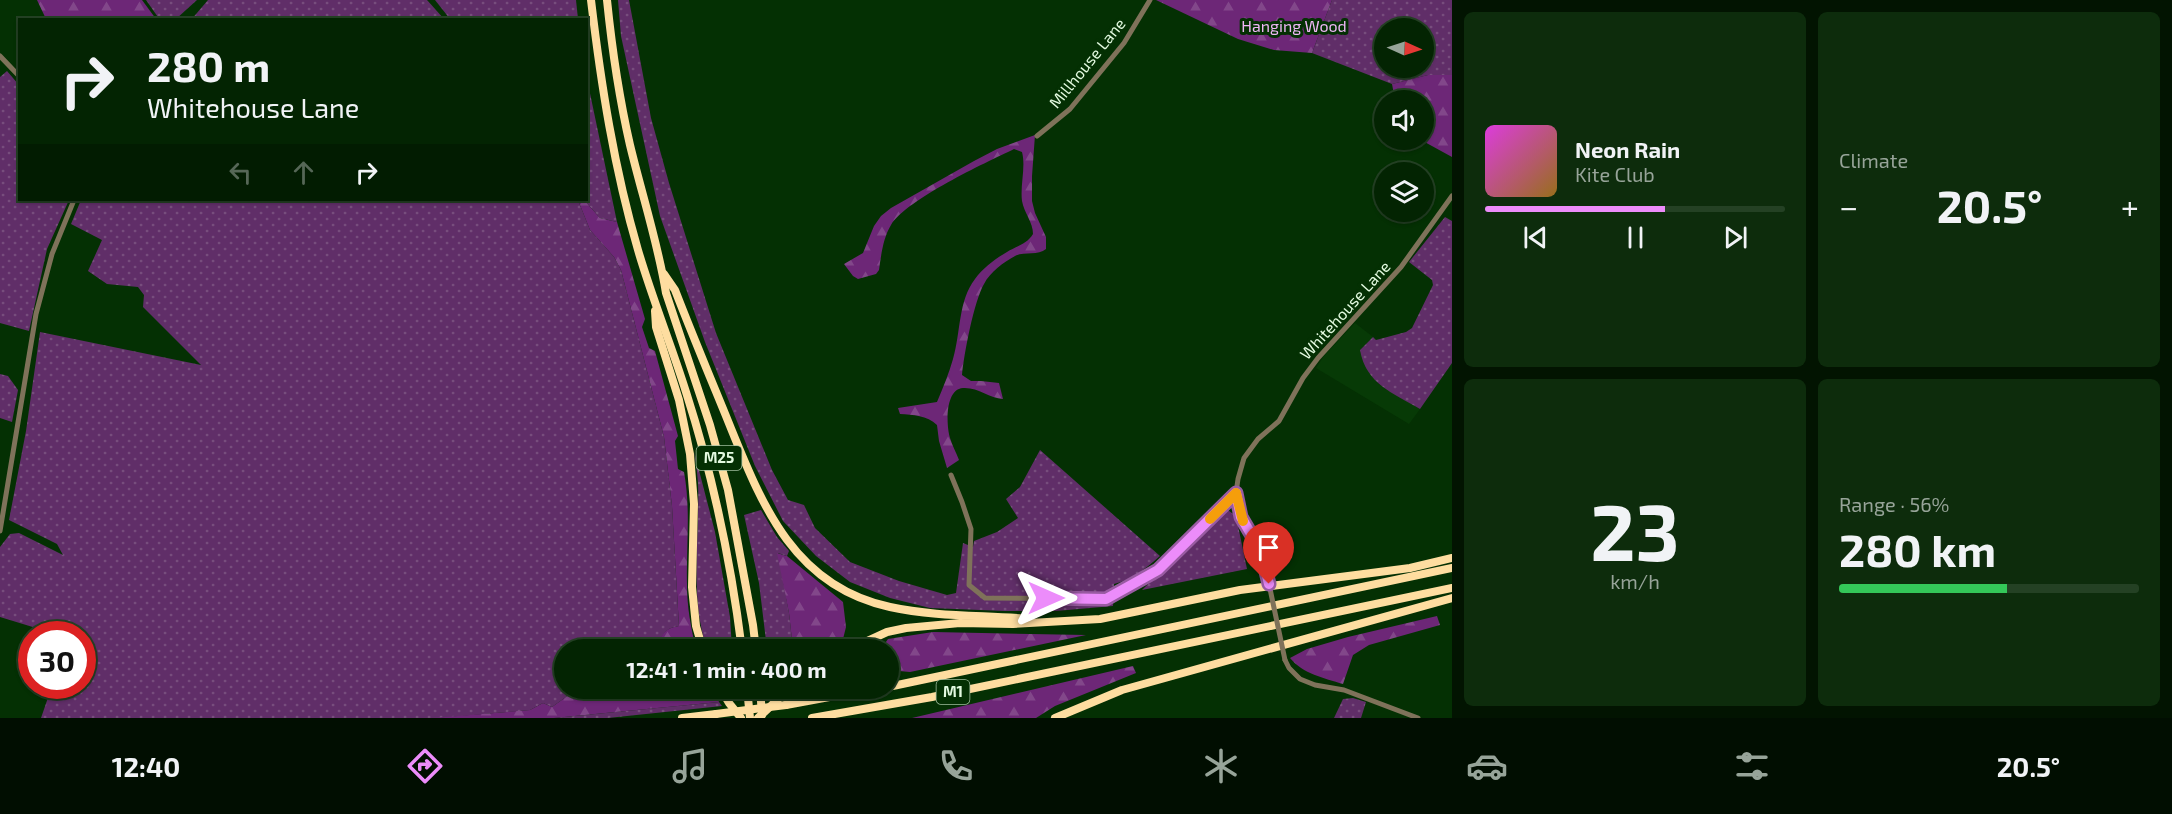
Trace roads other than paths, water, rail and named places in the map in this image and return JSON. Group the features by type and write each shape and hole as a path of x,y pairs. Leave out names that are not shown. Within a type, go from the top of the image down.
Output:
{"highway":[{"name":"M25","path":"591,0 608,123 638,249 686,392 716,501 729,564 740,639"},
{"name":"M25","path":"607,0 612,48 630,146 663,271 666,293 710,425 728,490 755,639"},
{"path":"663,271 675,290 766,509 795,551 814,570 837,586 888,607 940,614 1065,622"},
{"path":"655,304 656,327 679,400 690,454 694,504 692,587 696,626 700,639"},
{"path":"872,639 887,632 906,628 960,623 1013,624 1100,619 1240,590 1410,568 1452,558"},
{"name":"M1","path":"899,685 1452,568"},
{"name":"M1","path":"812,718 932,697 1452,588"},
{"path":"1055,718 1102,698 1190,671 1452,598"},
{"path":"1068,718 1102,698"},
{"path":"726,699 741,718"},
{"path":"748,699 750,718"},
{"path":"761,699 762,718"},
{"path":"758,718 778,699"},
{"path":"682,718 818,699"}],"street":[{"name":"Millhouse Lane","path":"1037,136 1070,109 1124,43 1150,0"},
{"path":"0,56 18,75"},
{"name":"Whitehouse Lane","path":"1418,718 1344,690 1315,685 1300,679 1289,668 1285,660 1261,551 1241,517 1236,493 1245,459 1258,439 1280,421 1303,378 1318,358 1401,267 1452,196"},
{"path":"0,531 36,314 52,254 74,201"},
{"path":"951,475 971,529 969,585 985,598 1106,599 1158,570 1236,493"}],"park label":[{"name":"Hanging Wood","path":"1294,26"}]}
